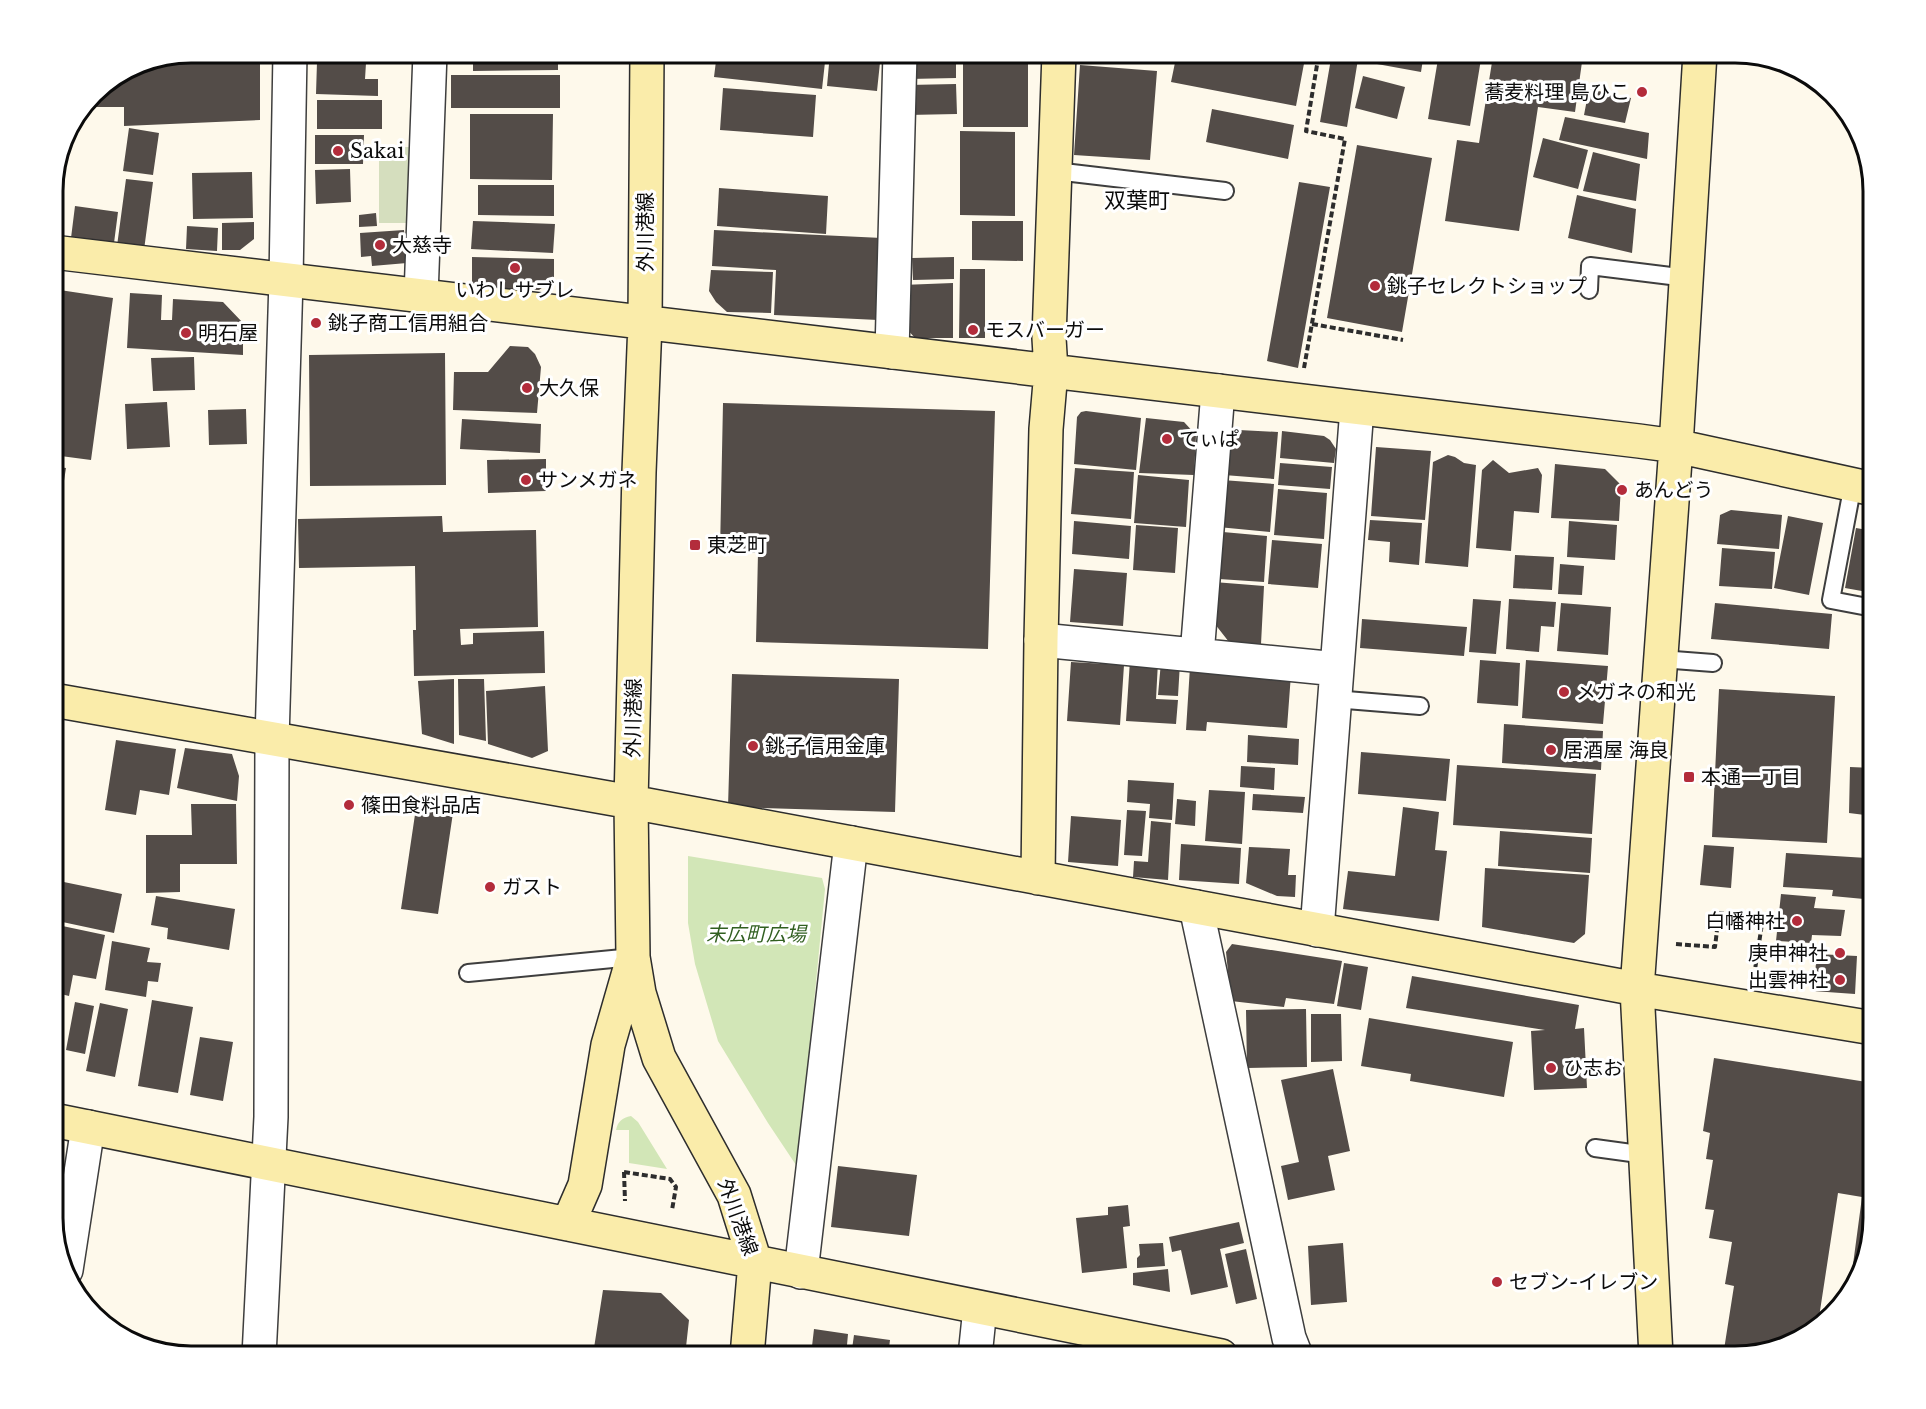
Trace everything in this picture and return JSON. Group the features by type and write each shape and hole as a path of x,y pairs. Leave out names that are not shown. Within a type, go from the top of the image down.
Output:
{"street":[{"path":"260,1346 271,1117 272,739 286,280 290,63"},
{"path":"421,296 430,63"},
{"name":"外川港線","path":"647,63 645,323 631,802 633,957 639,993 659,1058 734,1195 755,1262 748,1346"},
{"path":"892,352 900,63"},
{"path":"1038,878 1046,429 1051,371 1049,338 1059,63"},
{"path":"1656,1346 1637,989 1676,446 1699,63"},
{"path":"63,253 1676,446 1863,487"},
{"path":"1197,655 1218,391"},
{"path":"1317,930 1357,408"},
{"path":"1041,640 1197,655 1336,684"},
{"path":"63,702 631,802 1637,989 1863,1026"},
{"path":"801,1272 851,843"},
{"path":"1196,907 1292,1346"},
{"path":"568,1224 585,1185 608,1045 633,957"},
{"path":"63,1122 1171,1346"},
{"path":"68,1255 88,1127"},
{"path":"976,1346 980,1308"}],"lane":[{"path":"1055,171 1225,191"},
{"path":"1589,290 1590,266 1687,278"},
{"path":"1863,487 1831,600 1863,606"},
{"path":"1661,659 1713,663"},
{"path":"1336,684 1420,706"},
{"path":"468,973 633,957"},
{"path":"1595,1149 1646,1155"}],"path":[{"path":"1311,373 1304,372 1345,139 1306,131 1317,63"},
{"path":"1312,324 1403,340"},
{"path":"1676,944 1715,947 1719,913 1775,918"},
{"path":"1749,1008 1763,917"},
{"path":"623,1161 625,1201 633,1203"},
{"path":"624,1172 670,1179 676,1187 672,1211 661,1209"}],"green space":[{"path":"379,147 411,147 412,223 379,223"},
{"name":"末広町広場","path":"688,856 822,878 825,889 798,1168 718,1041 695,964 688,923"},
{"path":"631,1116 638,1122 667,1169 629,1163 629,1130 616,1130 621,1120"}],"building":[{"path":"260,63 260,120 124,126 124,107 96,107 127,80 166,65"},
{"path":"317,63 366,63 365,79 378,79 378,96 316,94"},
{"path":"473,63 558,63 558,70 473,71"},
{"path":"716,63 825,63 822,89 714,77"},
{"path":"829,63 880,63 877,91 827,86"},
{"path":"909,63 956,63 956,78 909,79"},
{"path":"963,63 1028,63 1028,127 963,127"},
{"path":"1175,63 1304,63 1296,106 1171,82"},
{"path":"1330,63 1357,63 1347,127 1320,122"},
{"path":"1372,63 1422,63 1421,72"},
{"path":"1437,63 1480,63 1470,126 1428,119"},
{"path":"1492,63 1582,63 1575,112 1538,107 1519,231 1445,221 1457,140 1479,143"},
{"path":"1080,65 1157,71 1150,160 1074,155"},
{"path":"451,75 560,75 560,108 451,108"},
{"path":"1363,76 1405,87 1397,119 1355,108"},
{"path":"956,84 957,114 908,115 908,85"},
{"path":"723,88 816,95 813,137 720,130"},
{"path":"1589,89 1631,98 1625,123 1584,115"},
{"path":"317,100 382,100 382,129 317,129"},
{"path":"1212,109 1294,125 1288,159 1206,142"},
{"path":"470,114 553,114 552,180 470,179"},
{"path":"1565,117 1649,133 1647,159 1559,140"},
{"path":"129,128 159,133 153,175 123,171"},
{"path":"960,131 1015,132 1015,216 960,215"},
{"path":"315,135 364,135 363,164 315,164"},
{"path":"1543,138 1588,150 1578,189 1533,177"},
{"path":"1357,145 1432,158 1402,332 1327,318"},
{"path":"1593,152 1640,164 1636,201 1583,191"},
{"path":"350,169 351,202 316,204 315,170"},
{"path":"252,172 253,218 193,219 192,173"},
{"path":"126,179 153,182 144,250 117,246"},
{"path":"1299,182 1330,187 1298,368 1267,361"},
{"path":"478,185 554,185 554,216 478,215"},
{"path":"719,188 828,196 826,234 717,226"},
{"path":"1577,195 1636,209 1632,253 1568,238"},
{"path":"75,206 118,212 114,243 71,238"},
{"path":"376,213 377,226 359,227 359,215"},
{"path":"473,221 555,224 553,253 471,249"},
{"path":"972,221 1023,221 1023,261 972,260"},
{"path":"254,222 254,239 240,250 222,250 222,223"},
{"path":"187,226 218,228 217,251 186,249"},
{"path":"404,230 407,263 372,266 371,256 361,257 360,233"},
{"path":"714,230 882,238 878,320 774,315 776,270 712,266"},
{"path":"472,257 554,259 554,279 539,290 472,288"},
{"path":"954,257 954,279 913,280 912,258"},
{"path":"960,269 985,269 985,338 959,338"},
{"path":"711,270 773,272 771,313 727,312 716,302 709,291"},
{"path":"953,283 953,338 915,338 905,327 902,285"},
{"path":"63,290 113,298 91,460 63,456"},
{"path":"130,293 162,295 161,320 172,320 173,299 223,302 243,323 243,355 127,348"},
{"path":"510,346 528,347 535,354 541,367 537,413 453,410 454,372 488,372"},
{"path":"445,353 446,485 310,486 309,355"},
{"path":"194,357 195,390 153,391 151,358"},
{"path":"167,402 170,447 127,449 125,404"},
{"path":"723,403 995,411 988,649 756,642 758,553 720,551"},
{"path":"246,409 247,444 209,445 208,410"},
{"path":"1081,412 1141,418 1136,470 1074,464 1077,417"},
{"path":"1146,418 1184,422 1196,435 1194,475 1139,473"},
{"path":"462,419 541,424 540,453 460,449"},
{"path":"1239,430 1278,432 1274,479 1224,475 1226,449 1231,437"},
{"path":"1282,431 1324,436 1336,449 1334,463 1280,458"},
{"path":"1376,447 1431,451 1425,520 1371,516"},
{"path":"1448,455 1464,463 1476,465 1468,567 1425,563 1433,462"},
{"path":"546,459 546,491 488,493 487,460"},
{"path":"1493,460 1509,473 1538,468 1542,475 1539,513 1514,511 1511,551 1476,548 1482,470"},
{"path":"1280,463 1332,467 1330,489 1278,485"},
{"path":"1555,464 1605,469 1621,485 1619,521 1551,518"},
{"path":"63,468 66,468 63,487"},
{"path":"1075,468 1134,472 1131,519 1071,514"},
{"path":"1138,475 1189,480 1186,527 1134,523"},
{"path":"1222,480 1274,484 1270,532 1218,527"},
{"path":"1278,489 1327,493 1324,539 1274,535"},
{"path":"1731,510 1782,515 1779,549 1717,544 1720,515"},
{"path":"442,516 443,532 536,530 538,627 460,629 461,645 473,644 473,633 544,631 545,673 414,676 415,566 299,568 298,519"},
{"path":"1788,516 1823,523 1809,595 1774,588"},
{"path":"1370,520 1422,523 1419,565 1389,562 1390,542 1368,540"},
{"path":"1074,521 1131,526 1129,559 1072,554"},
{"path":"1569,521 1617,525 1615,560 1567,557"},
{"path":"1136,525 1178,528 1175,573 1133,570"},
{"path":"1856,528 1863,529 1863,591 1845,588"},
{"path":"1223,532 1267,536 1264,582 1219,579"},
{"path":"1272,540 1322,544 1318,588 1268,584"},
{"path":"1722,548 1775,552 1772,589 1719,586"},
{"path":"1515,555 1554,557 1552,590 1513,588"},
{"path":"1560,564 1584,566 1582,595 1558,594"},
{"path":"1074,569 1127,573 1123,626 1070,622"},
{"path":"1214,582 1264,586 1261,644 1229,642 1211,619"},
{"path":"1473,599 1501,601 1496,654 1469,652"},
{"path":"1509,599 1556,602 1554,627 1541,626 1539,652 1506,649"},
{"path":"1561,603 1611,607 1608,655 1557,651"},
{"path":"1715,603 1832,614 1829,649 1711,639"},
{"path":"1362,619 1467,627 1464,656 1360,648"},
{"path":"1130,660 1158,662 1156,699 1178,700 1176,724 1126,721"},
{"path":"1480,660 1520,663 1518,706 1477,703"},
{"path":"1526,660 1608,666 1603,724 1522,718"},
{"path":"1071,662 1124,665 1120,725 1067,721"},
{"path":"1161,662 1180,663 1178,696 1158,695"},
{"path":"1190,667 1291,674 1287,728 1207,722 1206,731 1186,730"},
{"path":"732,674 899,679 895,812 728,807"},
{"path":"454,679 454,744 422,734 418,681"},
{"path":"458,679 484,679 486,741 459,735"},
{"path":"545,686 548,751 532,758 488,744 486,691"},
{"path":"1719,689 1835,696 1827,843 1712,837"},
{"path":"1504,724 1603,731 1601,770 1502,763"},
{"path":"1248,735 1299,739 1298,765 1247,762"},
{"path":"116,740 176,749 169,795 140,790 136,815 105,810"},
{"path":"185,748 232,754 239,776 237,801 177,788"},
{"path":"1361,752 1450,759 1446,801 1358,794"},
{"path":"1457,765 1596,774 1592,834 1453,825"},
{"path":"1241,766 1275,768 1274,790 1240,787"},
{"path":"1850,767 1863,768 1863,815 1849,813"},
{"path":"1128,780 1174,783 1172,820 1149,818 1150,804 1127,802"},
{"path":"1209,790 1245,792 1242,844 1205,841"},
{"path":"1253,794 1305,797 1303,813 1252,810"},
{"path":"1177,799 1196,801 1195,826 1175,824"},
{"path":"417,801 454,806 438,914 401,909"},
{"path":"191,804 236,804 237,864 180,864 180,892 146,893 146,835 192,835"},
{"path":"1403,807 1439,812 1435,850 1447,851 1439,921 1343,909 1348,871 1395,876"},
{"path":"1127,810 1146,811 1142,856 1124,855"},
{"path":"1071,816 1121,820 1118,866 1068,862"},
{"path":"1151,821 1171,823 1168,880 1133,877 1134,861 1148,862"},
{"path":"1500,831 1592,838 1590,873 1498,866"},
{"path":"1181,844 1241,848 1239,884 1179,880"},
{"path":"1704,845 1734,847 1731,888 1700,885"},
{"path":"1249,847 1290,849 1288,875 1296,875 1295,897 1277,896 1246,883"},
{"path":"1786,853 1863,858 1863,899 1832,896 1833,890 1783,887"},
{"path":"1485,868 1589,875 1585,934 1574,943 1482,927"},
{"path":"63,882 122,894 114,933 63,922"},
{"path":"1781,894 1816,897 1814,908 1845,910 1841,936 1812,935 1811,943 1776,941"},
{"path":"156,896 235,909 229,950 167,939 168,928 151,925"},
{"path":"63,926 105,935 96,979 73,975 69,996 63,994"},
{"path":"112,941 150,948 147,962 161,963 158,982 148,981 146,997 105,990"},
{"path":"1232,944 1342,961 1334,1004 1286,998 1284,1007 1231,1001 1226,952"},
{"path":"1817,954 1857,956 1855,994 1813,991"},
{"path":"1344,963 1368,967 1361,1010 1337,1006"},
{"path":"1412,976 1579,1005 1575,1029 1584,1028 1587,1088 1534,1090 1531,1031 1545,1030 1406,1008"},
{"path":"152,1000 193,1007 178,1093 138,1086"},
{"path":"75,1002 94,1006 85,1054 66,1050"},
{"path":"100,1003 128,1009 115,1077 86,1071"},
{"path":"1306,1009 1307,1067 1247,1068 1246,1010"},
{"path":"1311,1014 1341,1014 1342,1061 1311,1062"},
{"path":"1369,1018 1513,1042 1504,1097 1410,1081 1411,1074 1361,1066"},
{"path":"200,1037 233,1042 223,1101 190,1095"},
{"path":"1714,1058 1863,1081 1863,1218 1856,1259 1853,1268 1862,1197 1838,1193 1820,1313 1791,1333 1760,1344 1725,1346 1734,1286 1725,1284 1732,1242 1709,1238 1714,1210 1705,1209 1713,1160 1706,1159 1710,1133 1703,1131"},
{"path":"1333,1069 1350,1151 1328,1156 1335,1190 1288,1200 1281,1166 1299,1162 1281,1080"},
{"path":"838,1166 917,1175 909,1236 831,1227"},
{"path":"1128,1205 1130,1226 1123,1227 1127,1268 1082,1273 1076,1218 1108,1215 1108,1207"},
{"path":"1239,1222 1244,1243 1220,1249 1228,1287 1191,1295 1181,1250 1172,1252 1169,1237"},
{"path":"1163,1243 1165,1266 1137,1268 1137,1258 1140,1255 1139,1244"},
{"path":"1343,1243 1347,1302 1311,1305 1308,1246"},
{"path":"1246,1249 1257,1299 1236,1304 1225,1254"},
{"path":"1168,1269 1170,1292 1133,1285 1133,1273"},
{"path":"603,1290 661,1293 689,1320 686,1346 594,1346"},
{"path":"814,1329 848,1334 847,1346 812,1346"},
{"path":"854,1335 890,1340 889,1346 852,1346"}],"place":[{"name":"蕎麦料理 島ひこ","path":"1642,92"},
{"name":"Sakai","path":"338,151"},
{"name":"大慈寺","path":"380,245"},
{"name":"いわしサブレ","path":"515,268"},
{"name":"銚子セレクトショップ","path":"1375,286"},
{"name":"銚子商工信用組合","path":"316,323"},
{"name":"モスバーガー","path":"973,330"},
{"name":"明石屋","path":"186,333"},
{"name":"大久保","path":"527,388"},
{"name":"てぃぱ","path":"1167,439"},
{"name":"サンメガネ","path":"526,480"},
{"name":"あんどう","path":"1622,490"},
{"name":"東芝町","path":"695,545"},
{"name":"メガネの和光","path":"1564,692"},
{"name":"銚子信用金庫","path":"753,746"},
{"name":"居酒屋 海良","path":"1551,750"},
{"name":"本通一丁目","path":"1689,777"},
{"name":"篠田食料品店","path":"349,805"},
{"name":"ガスト","path":"490,887"},
{"name":"白幡神社","path":"1797,921"},
{"name":"庚申神社","path":"1840,953"},
{"name":"出雲神社","path":"1840,980"},
{"name":"ひ志お","path":"1551,1068"},
{"name":"セブン-イレブン","path":"1497,1282"}],"district":[{"name":"双葉町","path":"1137,200"}]}
